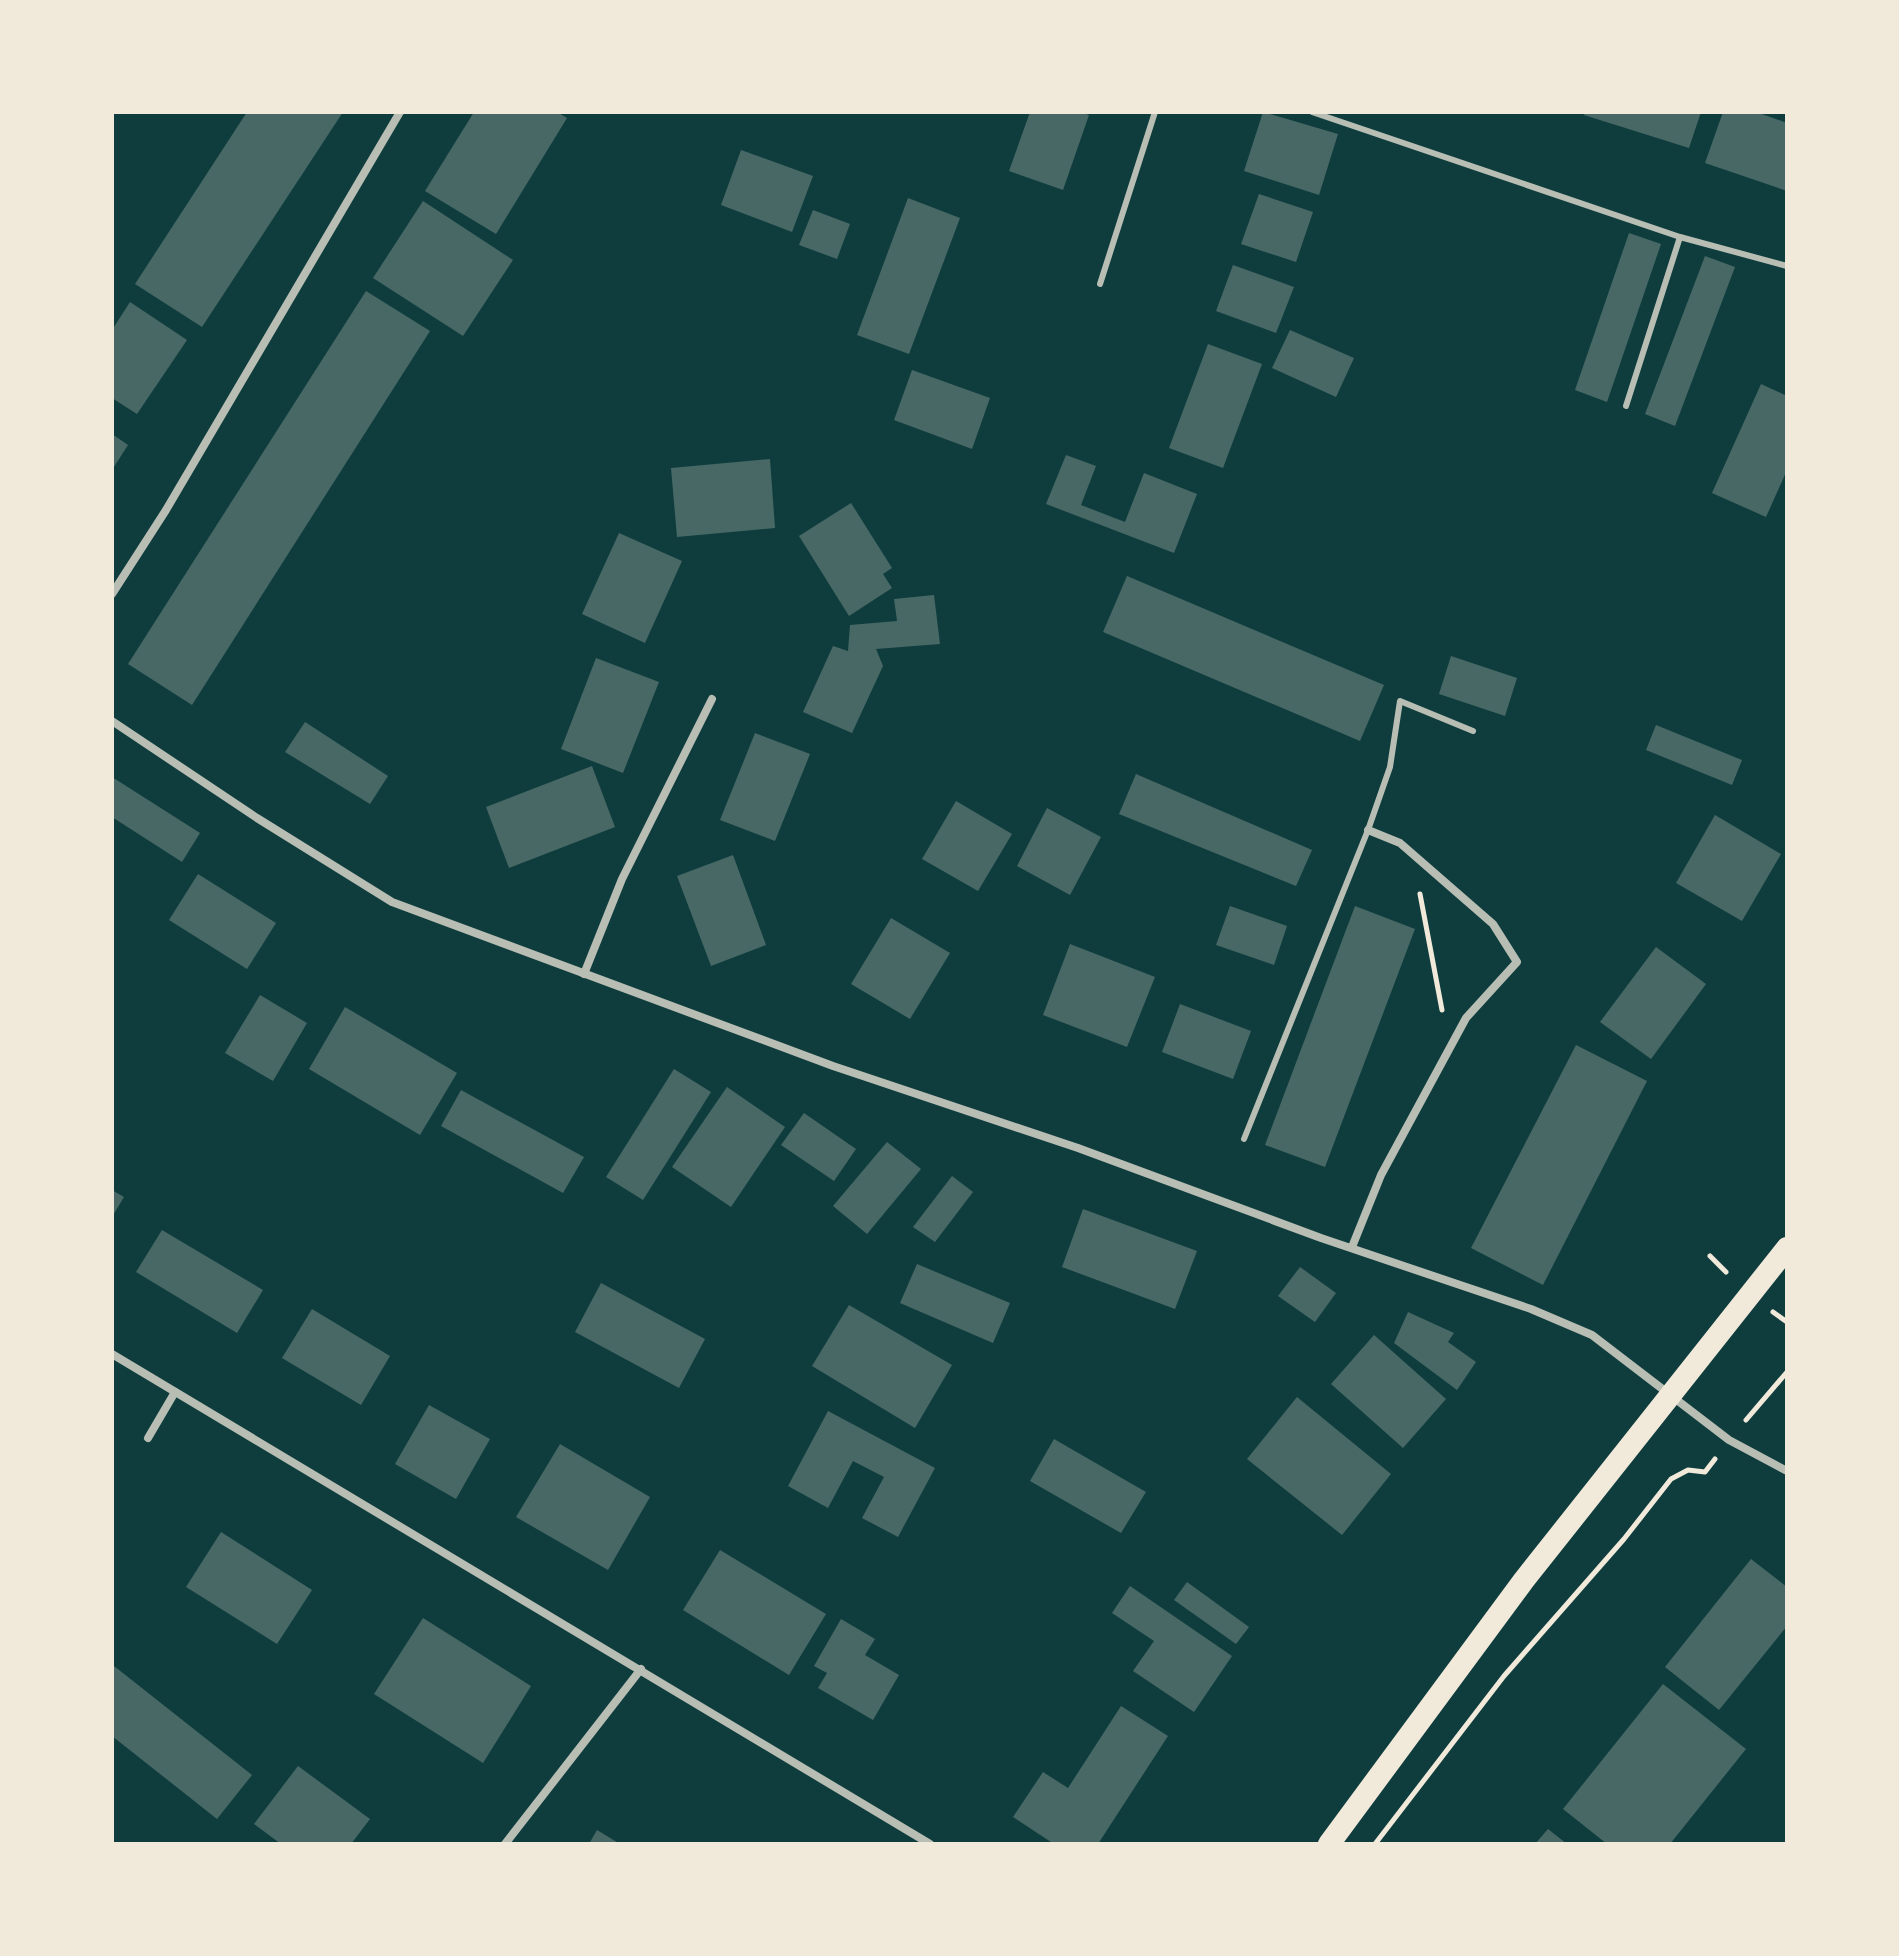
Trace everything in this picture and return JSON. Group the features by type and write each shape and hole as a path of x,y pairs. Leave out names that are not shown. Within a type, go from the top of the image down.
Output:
{"highway":[{"path":"1329,1844 1524,1580 1787,1248"}],"street":[{"path":"112,594 166,510 400,112"},
{"path":"584,974 622,879 712,699"},
{"path":"112,721 257,818 392,902 833,1066 1078,1148 1321,1238 1531,1309 1592,1335 1729,1440 1787,1471"},
{"path":"1352,1247 1381,1175 1466,1018 1517,962 1493,924 1400,843 1368,830"},
{"path":"112,1354 930,1844"},
{"path":"148,1438 175,1392"},
{"path":"505,1844 641,1669"}],"lane":[{"path":"1100,284 1155,112"},
{"path":"1312,112 1680,237 1787,266"},
{"path":"1626,406 1680,237"},
{"path":"1244,1139 1368,830 1390,767 1400,701 1473,731"}],"path":[{"path":"1412,853 1441,1010 1466,1018"},
{"path":"1375,1844 1504,1676 1624,1539 1671,1479 1688,1470 1705,1472 1787,1372"}],"building":[{"path":"247,112 343,112 202,327 135,284"},
{"path":"474,112 557,112 567,118 496,234 425,191"},
{"path":"1030,112 1079,112 1089,115 1063,190 1009,171"},
{"path":"1263,112 1338,134 1319,195 1244,171"},
{"path":"1585,112 1701,112 1689,148 1584,115"},
{"path":"1723,112 1756,112 1787,123 1787,191 1705,163"},
{"path":"741,150 813,176 792,232 721,205"},
{"path":"1259,194 1313,212 1296,262 1241,244"},
{"path":"908,198 960,218 909,354 857,335"},
{"path":"423,201 513,260 463,336 373,278"},
{"path":"813,210 850,224 837,259 799,245"},
{"path":"1629,233 1661,244 1607,402 1575,390"},
{"path":"1705,256 1735,267 1675,426 1645,414"},
{"path":"1233,265 1294,287 1276,333 1216,311"},
{"path":"366,291 430,331 192,705 128,664"},
{"path":"130,302 187,340 137,414 112,398 112,330"},
{"path":"1290,330 1354,358 1336,397 1272,368"},
{"path":"1208,344 1262,364 1223,468 1169,448"},
{"path":"912,370 990,398 972,449 894,420"},
{"path":"1761,384 1787,396 1787,470 1766,517 1712,493"},
{"path":"112,434 128,445 112,470"},
{"path":"1066,455 1096,466 1081,505 1125,522 1144,473 1197,494 1174,553 1046,504"},
{"path":"770,459 775,528 677,537 671,468"},
{"path":"851,503 892,568 883,574 892,588 849,616 799,536"},
{"path":"619,533 682,561 645,643 582,614"},
{"path":"1127,576 1384,685 1360,741 1103,632"},
{"path":"934,595 940,644 876,649 883,666 852,733 803,712 833,646 848,651 850,625 897,621 894,599"},
{"path":"1451,656 1517,678 1505,716 1439,694"},
{"path":"596,658 659,682 623,773 561,749"},
{"path":"305,722 388,776 370,804 285,752"},
{"path":"1656,725 1742,760 1732,785 1646,750"},
{"path":"755,733 810,754 775,841 720,820"},
{"path":"592,766 615,827 509,868 486,807"},
{"path":"1136,774 1312,850 1296,886 1119,814"},
{"path":"112,777 200,833 182,862 112,817"},
{"path":"956,801 1012,834 978,891 922,859"},
{"path":"1047,808 1101,837 1070,895 1017,866"},
{"path":"1715,815 1781,854 1742,921 1676,883"},
{"path":"733,855 766,945 711,966 677,876"},
{"path":"198,874 276,923 247,969 169,920"},
{"path":"1230,906 1287,926 1274,965 1216,945"},
{"path":"1355,906 1415,929 1325,1167 1265,1145"},
{"path":"891,918 950,953 910,1019 851,984"},
{"path":"1070,944 1155,977 1127,1047 1043,1015"},
{"path":"1656,947 1706,984 1651,1059 1600,1022"},
{"path":"260,995 307,1023 273,1081 225,1053"},
{"path":"1180,1004 1251,1031 1233,1079 1162,1052"},
{"path":"345,1007 457,1073 420,1135 309,1069"},
{"path":"1576,1045 1647,1081 1543,1285 1471,1248"},
{"path":"674,1069 711,1092 643,1200 606,1177"},
{"path":"727,1087 785,1127 731,1207 672,1167"},
{"path":"461,1090 584,1157 563,1193 441,1126"},
{"path":"804,1113 856,1149 834,1181 781,1145"},
{"path":"887,1142 921,1169 867,1234 833,1206"},
{"path":"952,1176 973,1192 935,1242 913,1227"},
{"path":"112,1190 124,1197 112,1217"},
{"path":"1083,1209 1197,1251 1175,1309 1062,1267"},
{"path":"162,1230 263,1290 237,1333 136,1272"},
{"path":"917,1264 1010,1303 993,1343 900,1303"},
{"path":"1300,1267 1336,1293 1315,1322 1278,1296"},
{"path":"601,1283 705,1339 679,1388 575,1332"},
{"path":"849,1305 952,1365 915,1428 812,1366"},
{"path":"312,1309 390,1356 361,1405 282,1358"},
{"path":"1408,1312 1454,1333 1448,1342 1476,1362 1457,1390 1394,1343"},
{"path":"1374,1335 1446,1399 1403,1448 1331,1384"},
{"path":"1297,1397 1391,1474 1342,1535 1247,1459"},
{"path":"429,1405 490,1439 456,1499 395,1464"},
{"path":"828,1411 935,1468 898,1537 862,1518 884,1477 853,1461 828,1508 788,1486"},
{"path":"1054,1439 1146,1492 1121,1533 1030,1481"},
{"path":"560,1444 650,1497 608,1570 516,1517"},
{"path":"221,1532 312,1590 277,1644 186,1587"},
{"path":"720,1550 826,1614 789,1675 683,1610"},
{"path":"1751,1559 1787,1587 1787,1626 1719,1710 1665,1667"},
{"path":"1187,1582 1249,1627 1236,1644 1174,1600"},
{"path":"1130,1586 1232,1656 1194,1712 1133,1671 1154,1641 1112,1613"},
{"path":"423,1618 531,1686 483,1763 374,1694"},
{"path":"841,1619 875,1639 865,1655 899,1675 873,1720 818,1688 827,1673 814,1666"},
{"path":"114,1666 252,1775 217,1819 112,1736"},
{"path":"1663,1684 1746,1749 1670,1844 1607,1844 1563,1809"},
{"path":"1121,1706 1168,1736 1098,1844 1054,1844 1013,1817 1043,1772 1068,1788"},
{"path":"298,1766 370,1819 351,1844 281,1844 254,1824"},
{"path":"1548,1829 1567,1844 1535,1844"},
{"path":"597,1830 620,1844 589,1844"}]}
